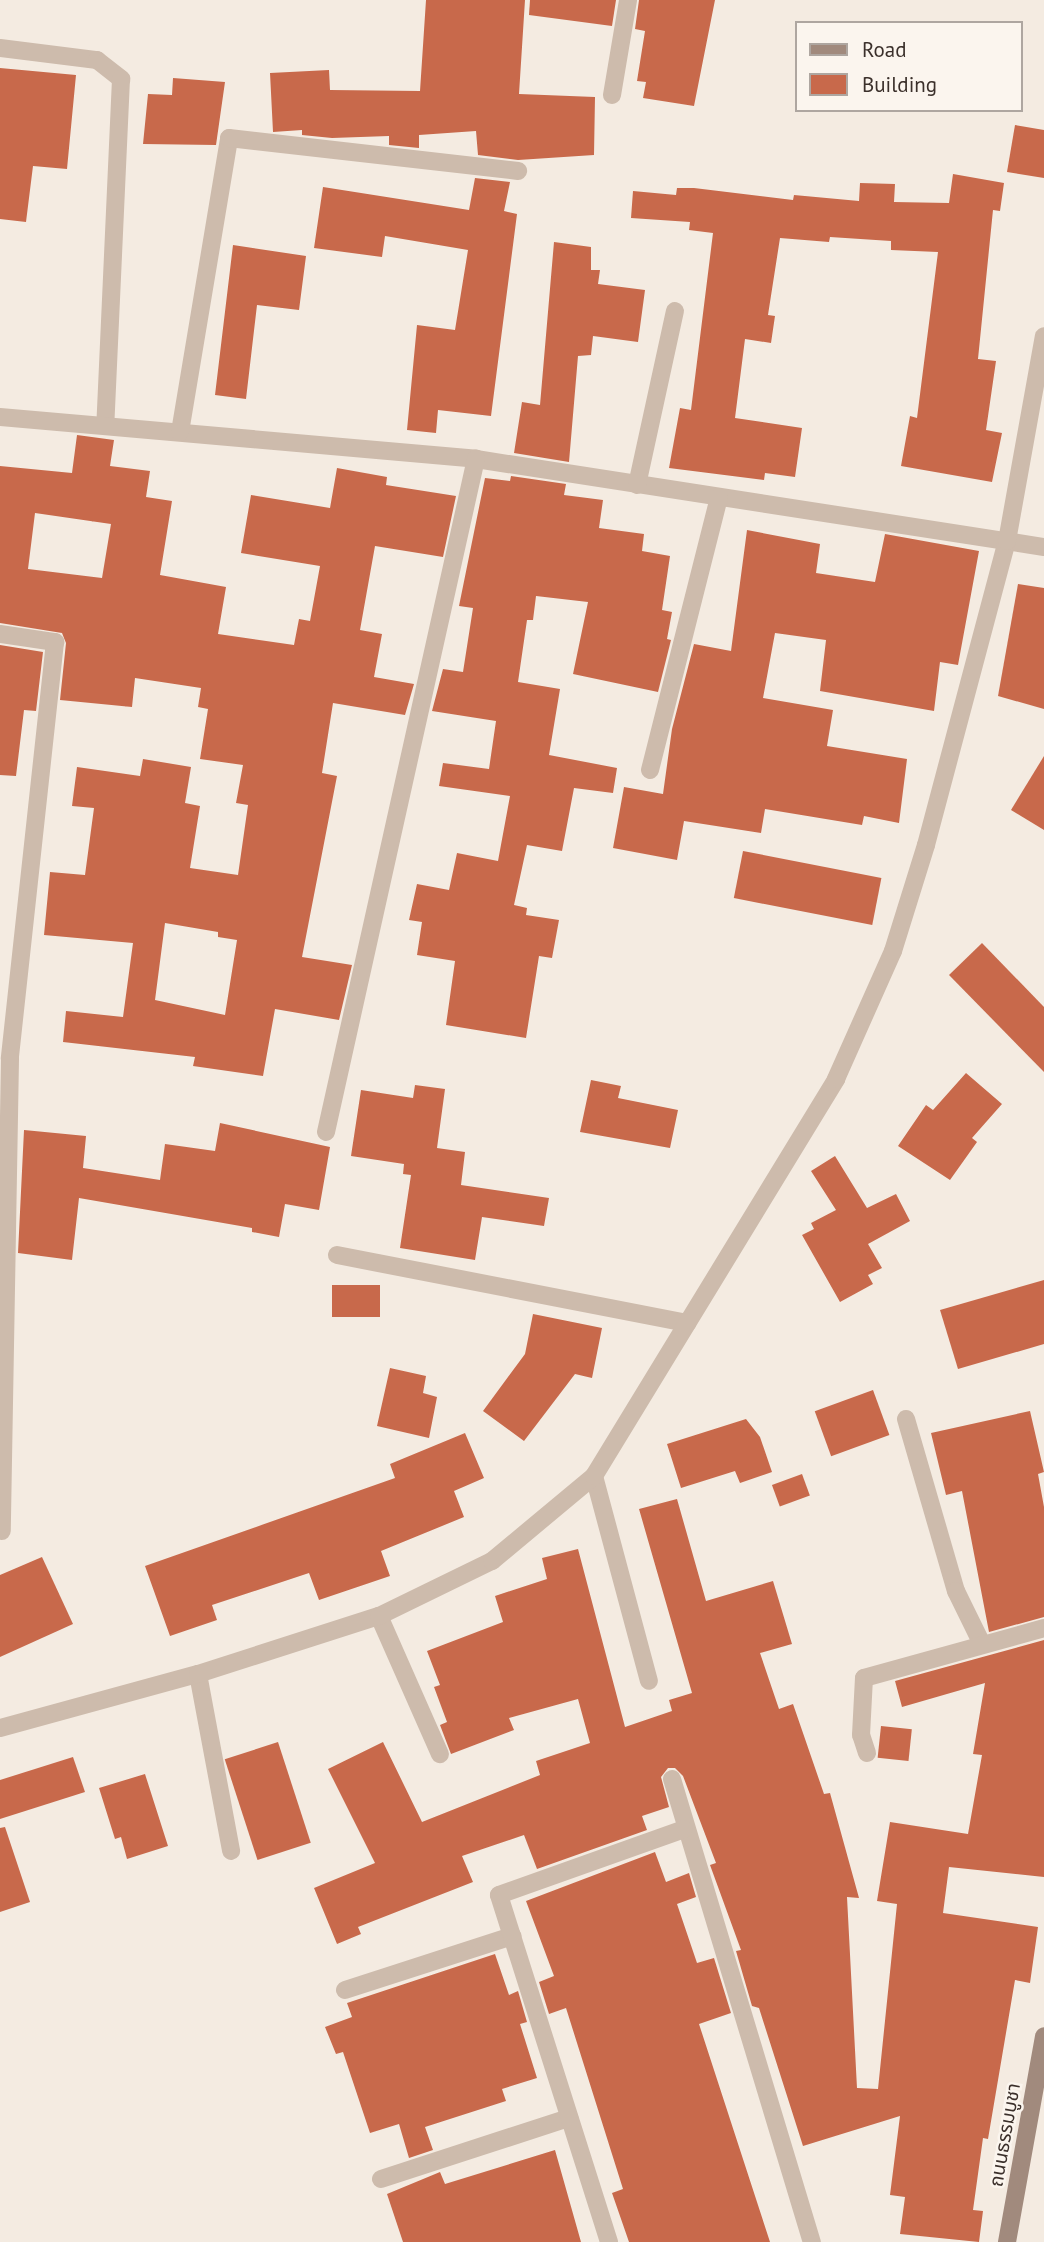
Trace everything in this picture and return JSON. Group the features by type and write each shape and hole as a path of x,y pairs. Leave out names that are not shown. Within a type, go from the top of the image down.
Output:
{"main road":[{"name":"ถนนธรรมบูชา","path":"1007,2242 1044,2036"}],"street":[{"path":"612,95 628,0"},
{"path":"0,48 97,60 121,79 105,426"},
{"path":"180,432 229,138 518,171"},
{"path":"637,485 675,311"},
{"path":"0,1728 198,1675 379,1616 492,1561 594,1476 836,1079 893,951 926,845 1007,541 1044,336"},
{"path":"0,417 475,459 1044,547"},
{"path":"326,1132 475,459"},
{"path":"650,770 719,498"},
{"path":"0,634 55,642 5,1058 2,1531"},
{"path":"337,1255 687,1323"},
{"path":"906,1419 956,1591 982,1644"},
{"path":"594,1476 649,1681"},
{"path":"379,1616 440,1754"},
{"path":"867,1753 861,1735 864,1678 1044,1628"},
{"path":"198,1675 231,1850"},
{"path":"671,1779 684,1829 812,2242"},
{"path":"609,2242 499,1895 684,1829"},
{"path":"345,1990 512,1936"},
{"path":"381,2179 569,2118"}],"building":[{"path":"426,0 525,0 519,94 595,97 594,155 518,160 478,155 476,131 419,135 419,148 389,145 389,136 332,138 302,135 302,130 273,132 270,73 329,70 330,90 420,91"},
{"path":"530,0 616,0 612,26 529,15"},
{"path":"639,0 715,0 694,106 643,98 646,82 637,81 645,31 635,29"},
{"path":"0,68 76,75 67,169 33,166 26,222 0,219"},
{"path":"173,78 225,82 216,145 143,144 148,94 172,95"},
{"path":"1015,125 1044,130 1044,178 1007,172"},
{"path":"953,174 1004,183 1000,211 993,210 978,359 996,361 986,430 1002,433 992,482 901,466 910,416 917,418 938,252 891,250 891,241 830,237 829,242 780,238 768,315 775,316 771,343 745,339 735,418 802,428 795,477 765,473 764,480 669,468 680,408 691,410 713,233 689,230 690,222 631,218 633,191 676,195 677,188 694,188 793,200 794,195 859,201 860,183 895,184 894,202 949,203"},
{"path":"475,178 510,182 504,211 517,214 491,416 438,410 436,433 407,430 417,325 455,330 468,250 385,236 382,257 314,248 323,187 469,210"},
{"path":"554,242 591,247 591,270 600,270 598,284 645,290 638,342 593,336 591,355 578,356 569,462 514,453 522,402 540,405"},
{"path":"233,245 306,256 299,310 257,305 246,399 215,395"},
{"path":"77,435 114,440 110,466 150,471 146,497 172,501 160,575 226,587 218,634 294,645 299,619 310,621 320,566 241,553 251,495 330,508 337,468 387,477 386,485 456,496 443,557 375,546 360,630 382,634 374,677 414,684 405,715 333,703 322,773 337,776 302,957 352,965 339,1020 275,1009 263,1076 193,1066 195,1057 63,1042 66,1011 123,1017 133,943 44,935 50,872 85,875 94,808 72,806 77,767 140,776 143,759 191,767 185,803 200,806 190,868 238,875 248,805 236,803 243,765 200,759 208,709 198,707 201,688 135,678 132,707 60,700 66,643 62,633 0,623 0,466 72,473","holes":["35,513 111,524 102,578 28,569","165,923 218,932 218,937 237,940 225,1015 155,1000"]},
{"path":"511,476 566,484 564,495 603,500 599,528 644,534 642,551 670,556 662,610 672,612 667,639 671,640 658,692 573,674 588,602 536,596 533,620 527,620 518,682 560,689 549,755 617,768 613,793 574,788 562,851 527,845 514,905 527,908 526,915 559,920 552,958 539,956 526,1038 446,1025 455,961 417,955 422,922 409,920 417,884 449,890 457,853 498,861 510,796 439,786 443,763 489,769 496,721 432,711 443,669 463,672 473,608 459,606 485,478 510,481"},
{"path":"747,530 820,544 816,573 875,582 885,534 979,551 958,665 940,662 934,711 820,691 826,640 775,633 763,698 833,710 827,746 907,759 899,823 864,816 862,825 765,809 761,833 684,821 677,860 613,848 624,787 663,794 672,729 694,644 731,651"},
{"path":"1018,584 1044,588 1044,709 998,696"},
{"path":"0,645 43,652 36,711 24,710 16,776 0,775"},
{"path":"1044,756 1044,830 1011,810"},
{"path":"743,851 881,878 872,925 734,898"},
{"path":"982,943 1044,1007 1044,1072 949,975"},
{"path":"966,1073 1002,1104 972,1138 977,1142 950,1180 898,1146 926,1105 933,1110"},
{"path":"591,1080 621,1086 618,1098 678,1110 670,1148 580,1132"},
{"path":"415,1085 445,1089 437,1148 465,1152 461,1185 549,1198 544,1226 482,1217 475,1260 400,1248 411,1175 403,1174 404,1164 351,1156 361,1090 413,1098"},
{"path":"220,1123 330,1147 319,1210 285,1204 279,1237 252,1232 252,1228 79,1198 72,1260 18,1253 24,1130 86,1136 83,1168 160,1180 165,1144 215,1151"},
{"path":"835,1156 867,1208 896,1194 910,1221 868,1244 882,1268 868,1275 873,1284 840,1302 802,1235 814,1229 811,1223 836,1210 811,1171"},
{"path":"1044,1280 1044,1344 958,1369 940,1310"},
{"path":"332,1285 380,1285 380,1317 332,1317"},
{"path":"533,1314 602,1328 592,1378 575,1374 524,1441 483,1411 525,1354"},
{"path":"390,1368 426,1376 423,1393 437,1397 429,1438 377,1426"},
{"path":"873,1390 889,1435 831,1456 815,1411"},
{"path":"1030,1411 1044,1472 1038,1474 1044,1507 1044,1617 989,1632 962,1491 946,1495 931,1433"},
{"path":"746,1419 760,1437 772,1472 740,1483 735,1471 681,1488 667,1444"},
{"path":"465,1433 484,1478 454,1491 464,1517 381,1551 390,1576 319,1600 309,1573 212,1605 217,1620 170,1636 145,1566 395,1478 390,1464"},
{"path":"802,1474 810,1496 780,1507 772,1485"},
{"path":"677,1499 706,1601 773,1581 792,1644 760,1653 779,1709 793,1704 824,1794 830,1793 859,1898 847,1897 857,2088 878,2089 897,1904 877,1901 890,1822 968,1834 982,1755 973,1754 985,1683 902,1707 895,1681 1044,1640 1044,1877 949,1867 943,1913 1038,1927 1030,1983 1015,1980 988,2139 983,2138 973,2210 983,2211 979,2242 900,2234 905,2197 890,2195 900,2116 803,2146 759,2008 752,2006 736,1951 741,1950 710,1865 716,1863 683,1776 675,1768 668,1768 661,1777 669,1807 642,1816 647,1830 537,1869 524,1835 462,1856 473,1882 358,1927 361,1934 337,1944 314,1888 375,1863 328,1769 383,1742 422,1822 540,1775 536,1761 590,1743 578,1699 509,1718 514,1730 451,1754 440,1725 447,1722 434,1687 440,1685 427,1651 503,1622 495,1596 547,1579 542,1558 578,1549 625,1727 672,1711 669,1700 692,1693 639,1509"},
{"path":"42,1557 73,1624 0,1657 0,1575"},
{"path":"881,1726 912,1729 908,1761 878,1758"},
{"path":"278,1742 311,1843 257,1860 225,1759"},
{"path":"73,1757 85,1792 0,1819 0,1780"},
{"path":"145,1774 168,1846 127,1859 121,1837 115,1839 99,1788"},
{"path":"5,1827 30,1902 0,1912 0,1828"},
{"path":"655,1852 666,1882 689,1873 696,1897 677,1904 697,1963 714,1958 731,2013 699,2024 770,2242 629,2242 612,2193 623,2189 566,2008 549,2014 539,1982 554,1976 526,1901"},
{"path":"495,1954 509,1995 518,1991 527,2022 520,2024 537,2078 502,2089 506,2101 425,2127 433,2150 409,2158 399,2124 370,2133 343,2052 336,2054 325,2027 352,2017 347,2003"},
{"path":"555,2150 581,2242 403,2242 387,2194 440,2172 445,2184"}]}
